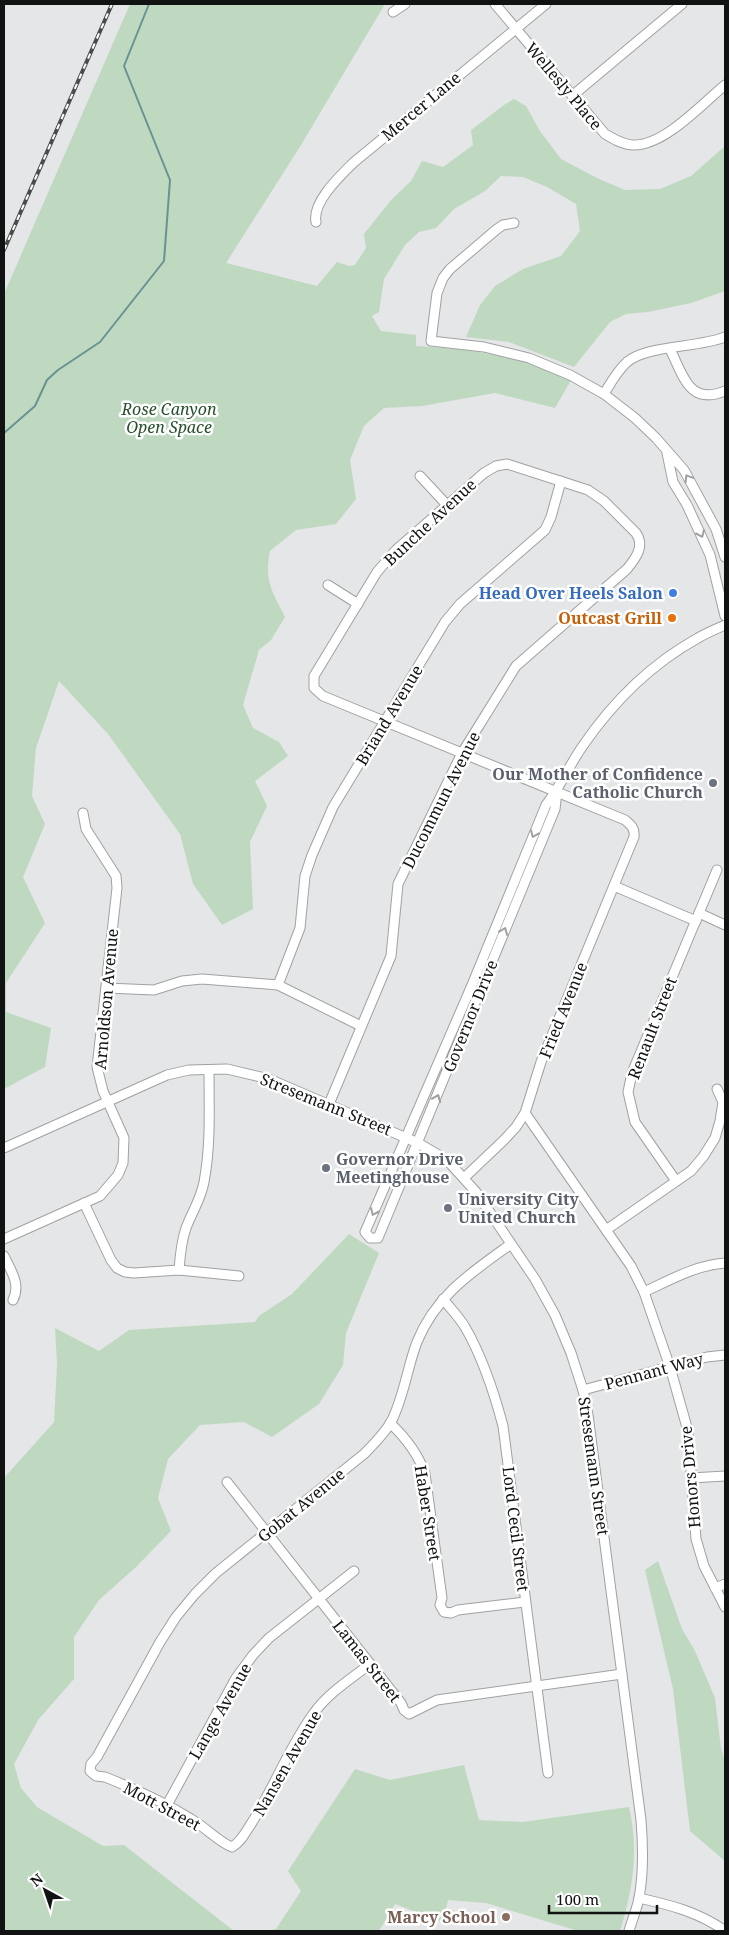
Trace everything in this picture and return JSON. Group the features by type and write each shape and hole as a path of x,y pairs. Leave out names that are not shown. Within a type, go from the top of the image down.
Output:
{"street":[{"path":"393,12 405,4"},
{"name":"Wellesly Place","path":"495,4 605,134 620,143 632,145 646,144 660,139 725,85"},
{"name":"Mercer Lane","path":"316,222 315,216 324,196 353,163 546,4"},
{"path":"572,96 682,4"},
{"path":"514,223 503,225 497,229 445,274 438,288 431,341 484,347 528,358 570,375 604,394 635,418 656,438 667,453 684,470 716,529 725,557"},
{"path":"604,394 627,362 640,355 712,342 725,337"},
{"path":"670,349 690,388 700,395 713,396 725,391"},
{"path":"667,453 673,482 687,505 710,555 725,616"},
{"name":"Bunche Avenue","path":"384,722 323,696 314,688 314,676 377,572 396,550 446,505 484,473 496,466 507,464 561,481"},
{"path":"420,476 446,505"},
{"name":"Ducommun Avenue","path":"329,1104 391,956 398,884 462,753 516,666 627,569 636,557 640,547 640,539 636,533 604,501 588,490 561,481"},
{"name":"Briand Avenue","path":"278,985 300,928 305,876 333,807 445,622 460,604 545,530 551,517 561,481"},
{"path":"328,585 358,604"},
{"name":"Governor Drive","path":"557,792 555,809 418,1143 378,1238 370,1238 365,1232 407,1138 546,805 557,792 580,750 593,731 622,698 659,664 698,637 725,625"},
{"path":"384,722 557,792"},
{"name":"Fried Avenue","path":"464,1178 504,1140 525,1114 541,1062 634,837 632,826 625,820 557,792"},
{"name":"Arnoldson Avenue","path":"4,1239 100,1196 118,1175 123,1163 124,1138 98,1077 97,1067 117,888 116,876 86,829 83,813"},
{"name":"Renault Street","path":"676,1181 635,1122 628,1092 632,1073 717,870"},
{"path":"614,886 697,917 725,925"},
{"path":"106,988 154,990 182,981 202,979 278,985 361,1026"},
{"name":"Stresemann Street","path":"4,1148 167,1075 189,1070 227,1069 269,1079 418,1143 446,1160 476,1192 535,1279 555,1315 571,1353 583,1390 588,1415 641,1820 643,1857 639,1898 629,1931"},
{"path":"179,1270 181,1242 200,1198 204,1182 208,1156 210,1070"},
{"path":"606,1230 691,1171 703,1157 714,1138 720,1121 723,1102 717,1089"},
{"name":"Honors Drive","path":"525,1114 606,1230 630,1266 644,1292 670,1367 688,1431 696,1538 704,1566 725,1607"},
{"path":"84,1203 111,1260 117,1268 125,1272 179,1270 239,1276"},
{"name":"Gobat Avenue","path":"90,1770 91,1764 97,1757 176,1617 216,1573 364,1454 390,1424 417,1342 429,1319 443,1299 463,1279 510,1244"},
{"path":"4,1256 15,1281 17,1292 13,1300"},
{"path":"644,1292 693,1270 725,1263"},
{"name":"Lord Cecil Street","path":"443,1299 464,1326 480,1357 492,1387 503,1426 548,1773"},
{"name":"Pennant Way","path":"583,1390 707,1357 725,1355"},
{"name":"Haber Street","path":"390,1424 404,1436 420,1459 425,1474 442,1598 440,1605 444,1612 451,1613 458,1610 525,1602"},
{"path":"691,1478 725,1476"},
{"name":"Lamas Street","path":"228,1482 409,1714 437,1700 622,1674"},
{"name":"Lange Avenue","path":"167,1805 236,1678 247,1663 268,1638 354,1571"},
{"path":"715,1588 725,1584"},
{"name":"Nansen Avenue","path":"232,1847 240,1843 315,1711 329,1696 370,1664"},
{"name":"Mott Street","path":"90,1770 96,1776 105,1777 167,1805 194,1820 219,1838 224,1844 232,1847"},
{"path":"639,1898 675,1906 695,1914 725,1931"}],"green space":[{"name":"Rose Canyon Open Space","path":"130,4 385,4 301,145 226,263 317,286 337,262 349,266 355,265 366,248 364,234 391,200 411,181 422,161 443,167 473,145 471,130 514,99 526,106 540,131 561,159 625,190 660,189 691,176 725,146 725,291 691,303 648,312 626,314 610,322 574,367 509,342 466,337 480,305 495,286 523,269 561,256 580,231 576,204 547,187 523,177 501,176 485,191 454,209 436,228 419,232 405,245 384,279 379,312 372,316 381,331 416,335 416,346 457,349 515,359 571,380 555,408 495,393 422,406 384,408 364,426 350,460 356,499 336,524 296,530 270,551 268,570 270,586 285,617 271,640 259,650 243,705 253,728 279,742 288,756 255,781 267,806 250,842 253,909 222,925 193,884 180,834 108,734 59,681 36,748 32,796 45,824 23,877 45,923 6,983 6,1012 51,1028 45,1067 4,1089 4,294"},
{"path":"349,1234 379,1253 346,1333 343,1365 319,1404 272,1437 244,1422 200,1425 168,1459 158,1498 171,1531 136,1567 99,1600 74,1637 74,1679 38,1720 14,1764 21,1788 37,1807 103,1846 124,1845 234,1931 4,1931 4,1478 54,1422 57,1364 55,1328 99,1351 129,1330 255,1322 259,1316 292,1294"},
{"path":"658,1561 682,1629 694,1649 715,1698 721,1748 725,1761 725,1861 690,1831 673,1689 645,1570"},
{"path":"464,1765 479,1820 523,1822 629,1807 634,1838 633,1869 620,1931 578,1931 486,1903 448,1900 443,1922 395,1904 379,1931 267,1931 276,1929 301,1891 288,1871 355,1769 390,1780"}],"waterway":[{"path":"4,433 35,406 47,380 58,370 100,342 164,261 170,180 124,66 149,4"}],"railway":[{"path":"4,250 112,4"}],"place":[{"name":"Head Over Heels Salon","path":"673,593"},
{"name":"Outcast Grill","path":"672,618"},
{"name":"Our Mother of Confidence Catholic Church","path":"713,783"},
{"name":"Governor Drive Meetinghouse","path":"326,1168"},
{"name":"University City United Church","path":"448,1208"},
{"name":"Marcy School","path":"506,1917"}]}
